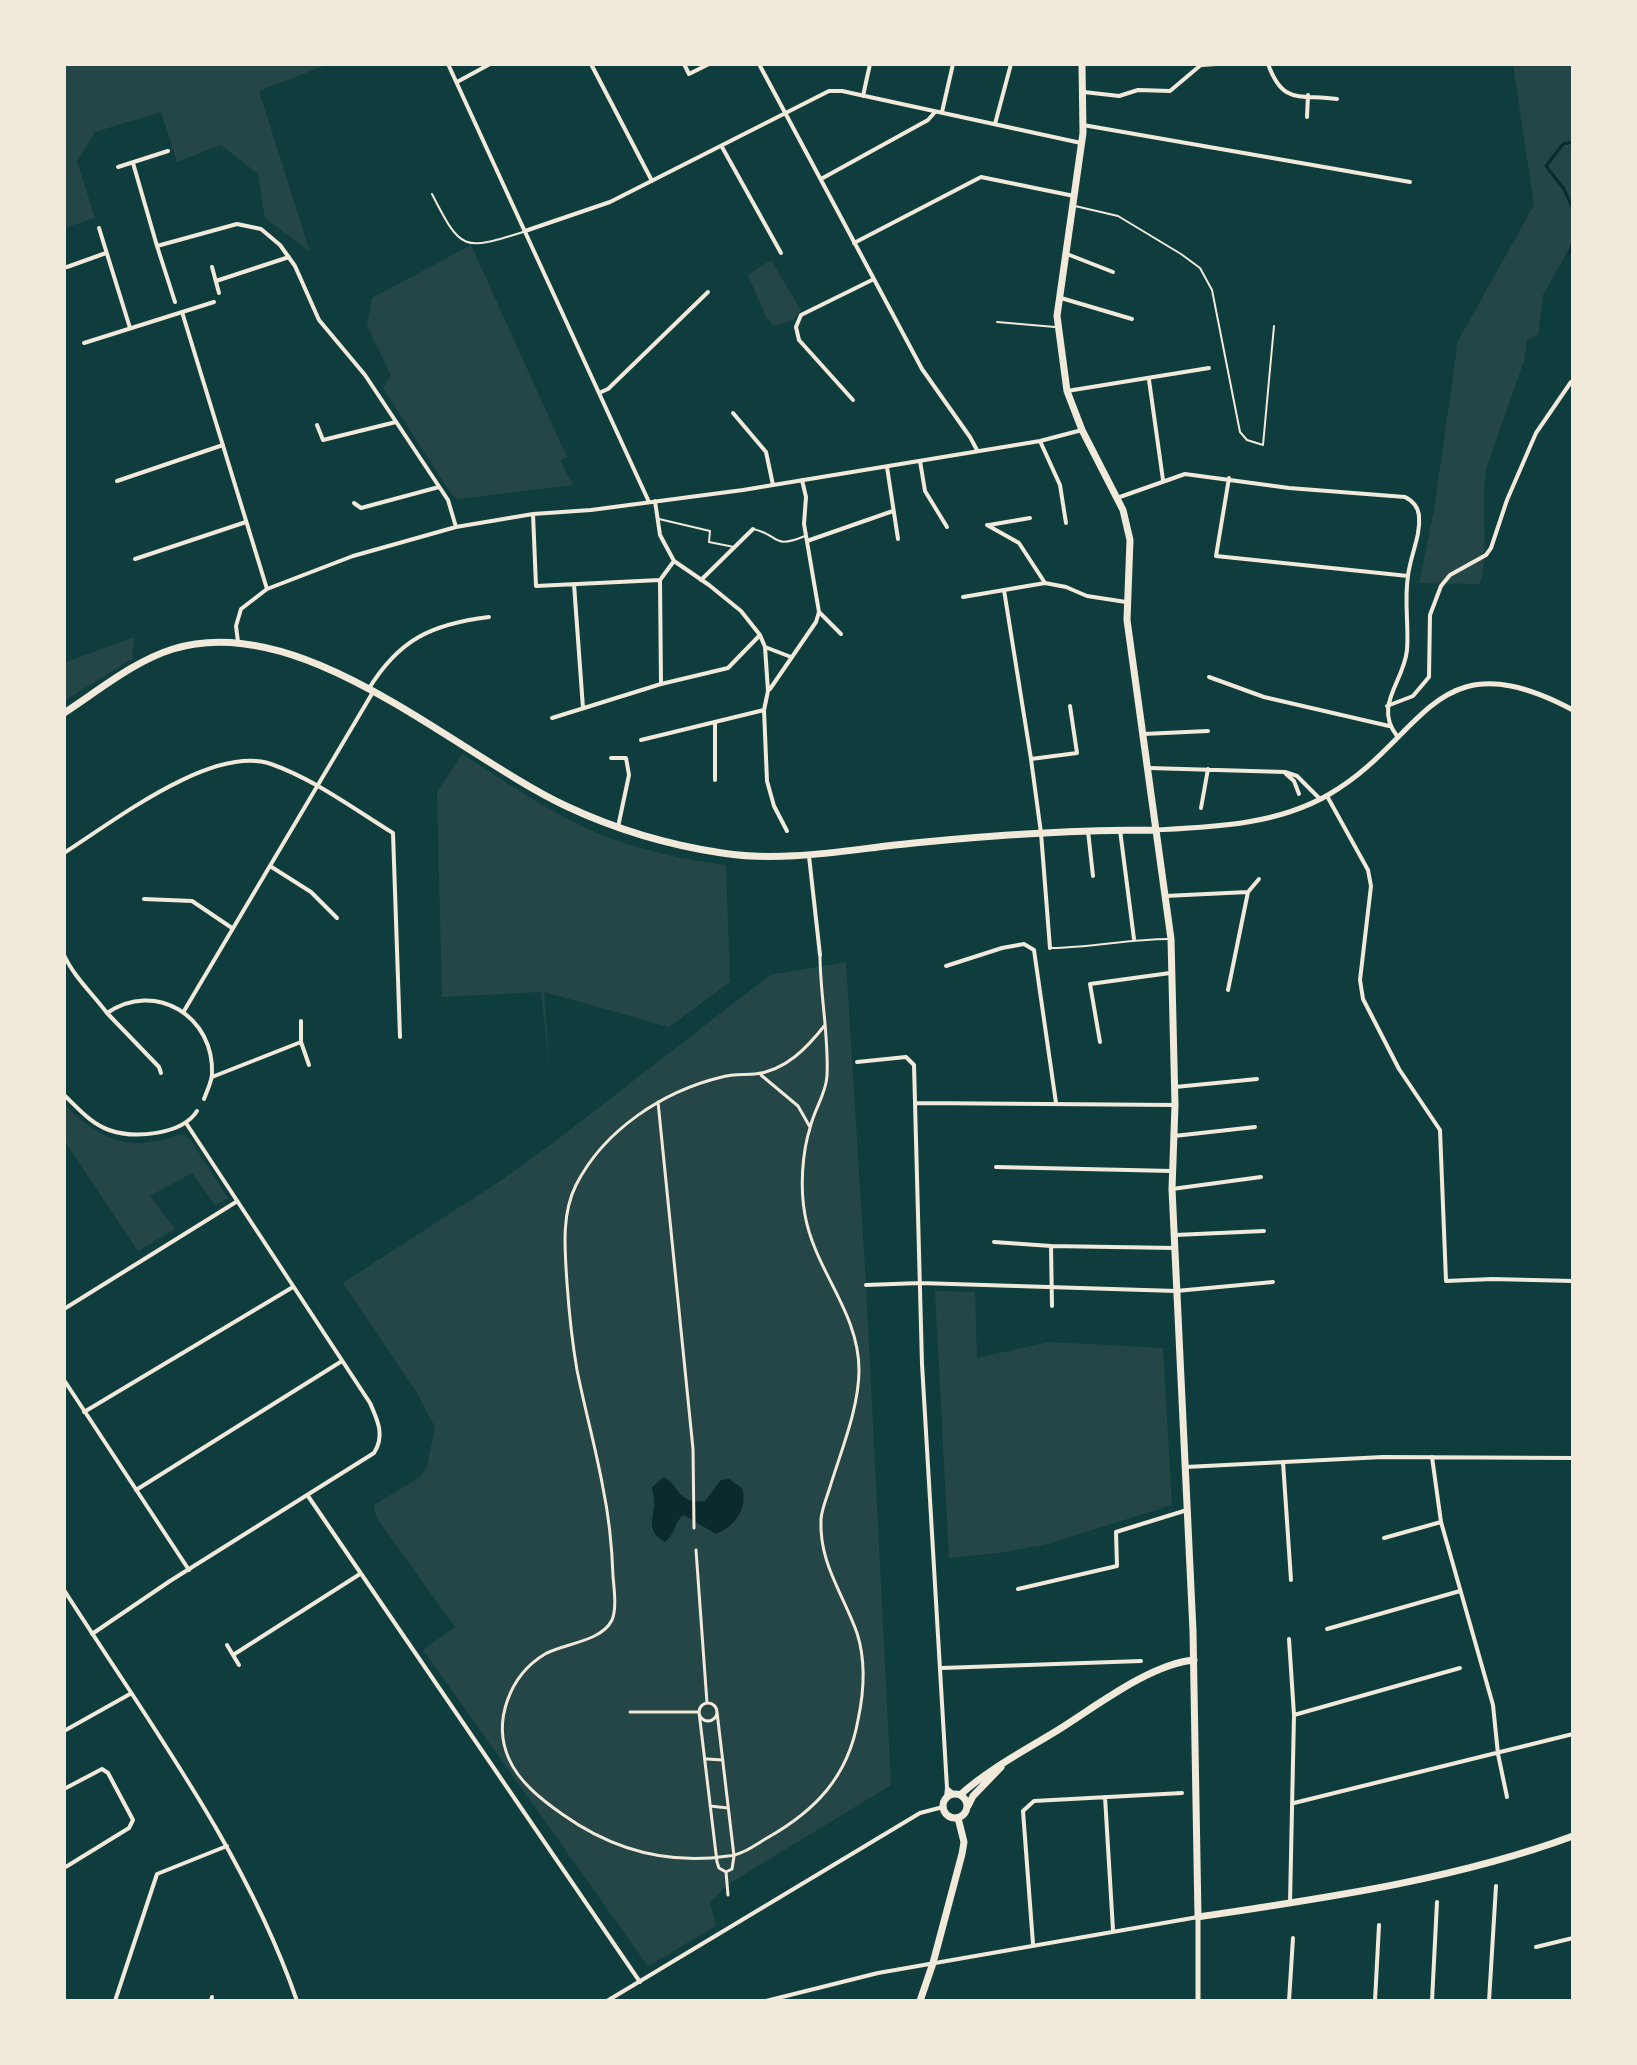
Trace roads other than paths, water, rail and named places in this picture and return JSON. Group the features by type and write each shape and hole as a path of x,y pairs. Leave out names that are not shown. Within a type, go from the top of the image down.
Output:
{"main road":[{"path":"1082,64 1082,143 1059,297 1058,328 1067,391 1082,430 1117,498 1130,540 1126,602 1171,939 1175,1087 1172,1189 1194,1660 1198,1917 1290,1903 1494,1862 1573,1836"},
{"path":"64,713 140,664 174,649 238,642 300,658 338,673 565,805 618,827 680,846 726,854 809,854 1041,833 1155,830"},
{"path":"1005,1762 973,1796 965,1814 958,1818 946,1815 943,1807 952,1794 982,1775 1129,1686 1177,1662 1194,1660"},
{"path":"1177,1662 1194,1684"},
{"path":"952,1794 966,1800 968,1807"},
{"path":"920,2001 962,1854 964,1842 958,1818"}],"street":[{"path":"448,64 652,502 660,535 674,561 741,611 760,635 765,647 768,691 764,710 767,781 774,806 787,831"},
{"path":"456,83 490,64"},
{"path":"591,64 652,181"},
{"path":"684,64 689,74 709,64"},
{"path":"759,64 922,369 977,450"},
{"path":"863,96 870,64"},
{"path":"942,113 953,64"},
{"path":"995,125 1011,64"},
{"path":"1084,92 1119,96 1138,90 1170,91 1202,65 1216,64"},
{"path":"1268,64 1276,86 1287,95 1337,99"},
{"path":"525,231 610,202 829,91 1082,143"},
{"path":"1307,117 1308,95"},
{"path":"821,179 928,120 935,112"},
{"path":"1083,125 1410,182"},
{"path":"722,146 781,253"},
{"path":"118,167 168,151"},
{"path":"133,163 175,302"},
{"path":"854,243 981,177 1075,196"},
{"path":"157,246 237,224 261,229 280,245 295,266 319,320 365,375 448,500 456,527"},
{"path":"99,228 130,328"},
{"path":"67,267 107,253"},
{"path":"1065,253 1113,272"},
{"path":"216,281 289,257"},
{"path":"212,267 219,293"},
{"path":"853,400 799,340 796,327 801,315 874,279"},
{"path":"599,393 608,389 708,292"},
{"path":"1059,297 1132,319"},
{"path":"84,343 214,302"},
{"path":"182,312 267,589"},
{"path":"1067,391 1209,368"},
{"path":"1149,380 1163,480"},
{"path":"1387,706 1413,696 1429,677 1430,615 1438,591 1450,575 1478,560 1491,548 1507,500 1536,433 1571,382"},
{"path":"733,413 766,452 773,485"},
{"path":"317,425 323,440 396,422"},
{"path":"238,642 236,626 241,609 267,589 353,556 456,527 533,514 773,485 1040,441 1082,430"},
{"path":"1040,441 1060,485 1066,523"},
{"path":"117,481 223,445"},
{"path":"920,460 925,491 947,527"},
{"path":"887,467 898,539"},
{"path":"1117,498 1185,474 1289,488 1405,497 1413,501 1419,513 1419,527 1408,576 1407,652 1387,706 1389,726 1397,736"},
{"path":"1229,478 1216,556 1408,576"},
{"path":"768,691 816,622 819,612 807,538 806,497 802,480"},
{"path":"354,503 361,508 439,487"},
{"path":"807,538 893,511"},
{"path":"533,514 536,586 660,580"},
{"path":"1030,518 987,525 1019,543 1045,583"},
{"path":"135,559 246,522"},
{"path":"701,580 753,529"},
{"path":"661,684 660,580 674,561"},
{"path":"963,597 1045,583 1087,596 1126,602"},
{"path":"574,584 583,708"},
{"path":"1004,590 1041,833 1050,948"},
{"path":"819,612 841,634"},
{"path":"184,1011 395,654 413,639 438,626 489,617"},
{"path":"552,718 661,684 728,668 760,635"},
{"path":"765,647 791,657"},
{"path":"1209,677 1264,697 1389,726"},
{"path":"1155,830 1258,821 1327,796 1360,771 1420,712 1441,697 1486,684 1525,689 1573,710"},
{"path":"1031,759 1077,753 1070,706"},
{"path":"641,740 764,710"},
{"path":"715,722 715,780"},
{"path":"1143,734 1208,731"},
{"path":"611,758 626,758 629,775 618,827"},
{"path":"64,853 171,786 207,768 243,760 268,763 319,787 393,833 400,1037"},
{"path":"1149,768 1285,772 1297,776 1319,798"},
{"path":"1201,808 1208,769"},
{"path":"1285,772 1294,781 1299,794"},
{"path":"1327,796 1368,870 1371,886 1360,980 1363,999 1399,1069 1440,1130 1446,1281 1573,1281"},
{"path":"1120,830 1134,939"},
{"path":"1088,831 1093,876"},
{"path":"809,854 820,955 825,1025 827,1082 810,1127 802,1187 805,1216 815,1251 851,1323 858,1349 859,1376 821,1515 823,1547 831,1579 858,1638 863,1667 857,1729 845,1761 830,1787 809,1812 734,1856 683,1857 623,1848 594,1835 549,1806 510,1763 502,1739 506,1699 528,1667 546,1654 598,1635 609,1625 614,1614 605,1494 577,1370 570,1314 565,1249 566,1222 572,1194 585,1169 626,1124 658,1102 721,1077 760,1074 789,1061 807,1048 825,1025"},
{"path":"270,866 311,892 337,918"},
{"path":"1228,990 1248,892 1259,879"},
{"path":"1165,896 1248,892"},
{"path":"144,899 192,901 232,928"},
{"path":"946,966 1002,948 1024,944 1034,950 1056,1103"},
{"path":"65,958 73,973 159,1067 161,1073"},
{"path":"1100,1042 1090,984 1173,972"},
{"path":"107,1013 129,1001 148,1000 170,1004 184,1011 205,1041 212,1077 204,1099"},
{"path":"301,1021 301,1042 309,1065"},
{"path":"212,1077 301,1042"},
{"path":"857,1062 906,1057 913,1061 922,1364 952,1794"},
{"path":"760,1074 786,1093 810,1127"},
{"path":"1175,1087 1257,1079"},
{"path":"64,1095 90,1120 110,1130 146,1133 167,1130 186,1123 197,1111"},
{"path":"658,1102 693,1449 694,1528"},
{"path":"915,1103 1175,1105"},
{"path":"92,1634 374,1453 380,1443 378,1421 370,1403 186,1123"},
{"path":"1174,1136 1255,1127"},
{"path":"996,1167 1172,1171"},
{"path":"1172,1189 1261,1177"},
{"path":"64,1309 236,1202"},
{"path":"1175,1235 1264,1231"},
{"path":"994,1242 1175,1248"},
{"path":"1051,1246 1052,1306"},
{"path":"866,1285 920,1283 1176,1291 1273,1282"},
{"path":"84,1412 293,1287"},
{"path":"136,1490 342,1361"},
{"path":"64,1380 189,1570"},
{"path":"1186,1467 1432,1457 1573,1458"},
{"path":"1432,1457 1441,1522 1493,1705 1498,1754 1507,1797"},
{"path":"1283,1462 1291,1580"},
{"path":"308,1496 640,1982"},
{"path":"1018,1589 1117,1566 1116,1532 1187,1510"},
{"path":"1384,1538 1441,1522"},
{"path":"696,1550 707,1703"},
{"path":"233,1655 360,1574"},
{"path":"64,1590 179,1765 227,1846 263,1915 297,2001"},
{"path":"1327,1629 1460,1591"},
{"path":"1289,1639 1294,1715 1290,1903"},
{"path":"227,1645 239,1665"},
{"path":"942,1668 1141,1661"},
{"path":"1294,1715 1460,1668"},
{"path":"64,1731 130,1694"},
{"path":"707,1703 713,1704 717,1712 734,1856 732,1869 726,1872 719,1868 717,1857 699,1712 700,1707 707,1703"},
{"path":"630,1712 699,1712"},
{"path":"699,1712 701,1718 709,1721 714,1720 717,1712"},
{"path":"1294,1803 1573,1734"},
{"path":"705,1759 723,1760"},
{"path":"64,1789 102,1769 108,1773 133,1820 129,1828 64,1868"},
{"path":"1033,1944 1023,1811 1034,1801 1182,1793"},
{"path":"1105,1796 1113,1930"},
{"path":"710,1806 728,1808"},
{"path":"607,2001 894,1827 920,1813 943,1807"},
{"path":"115,2001 157,1874 227,1846"},
{"path":"726,1872 728,1895"},
{"path":"1489,2001 1496,1886"},
{"path":"1432,2001 1437,1902"},
{"path":"766,2001 866,1975 1198,1917 1198,2001"},
{"path":"1375,2001 1379,1925"},
{"path":"1289,2001 1293,1938"},
{"path":"1536,1947 1573,1938"}],"lane":[{"path":"432,194 450,229 460,240 475,245 525,231"},
{"path":"1074,206 1118,216 1200,268 1212,290 1240,432 1247,440 1263,445 1274,326"},
{"path":"997,322 1058,328"},
{"path":"658,518 710,531 709,542 734,547"},
{"path":"753,529 779,543 807,538"},
{"path":"1050,948 1073,948 1134,939 1171,939"}],"waterway":[{"path":"1573,142 1563,144 1546,166 1564,189 1573,209"},
{"path":"1570,253 1573,241"}]}
